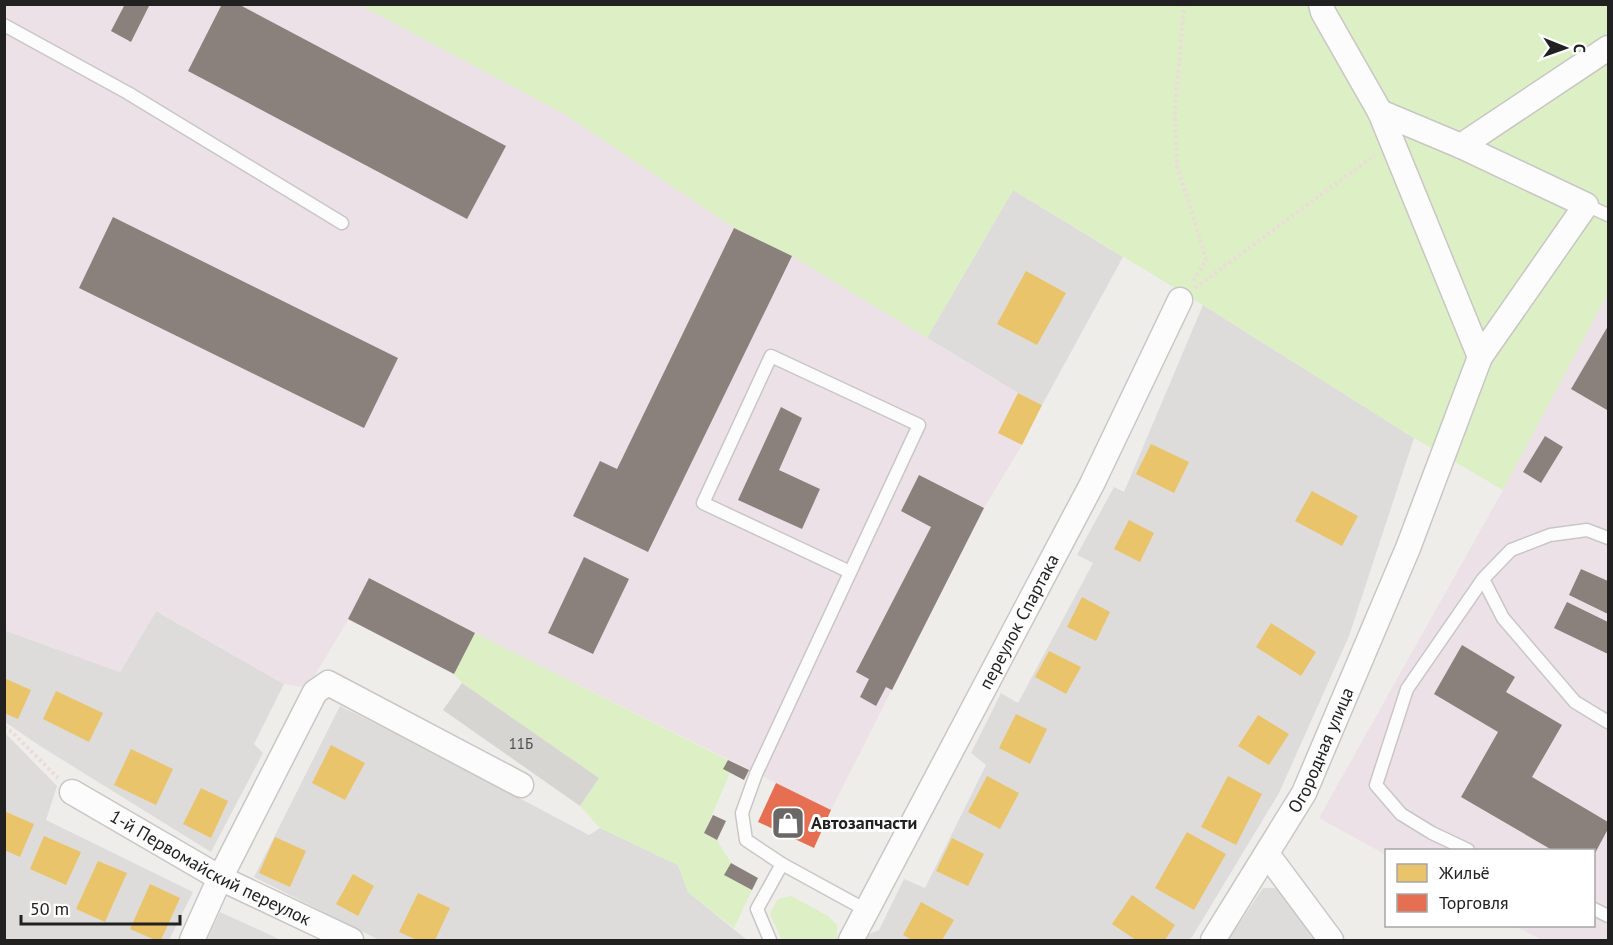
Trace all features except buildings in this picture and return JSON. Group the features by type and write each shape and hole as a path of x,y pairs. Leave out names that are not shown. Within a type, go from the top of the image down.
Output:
{"street":[{"path":"1321,4 1323,12 1380,112 1480,357"},
{"path":"1461,146 1608,48"},
{"path":"1380,112 1461,146 1586,205"},
{"name":"Огородная улица","path":"1213,940 1304,794 1408,548 1480,357 1586,205"},
{"name":"переулок Спартака","path":"851,940 1092,484 1180,300"},
{"path":"192,940 220,878 315,692 328,683 521,785"},
{"name":"1-й Первомайский переулок","path":"72,792 220,878 351,940"},
{"path":"1267,854 1331,940"}],"lane":[{"path":"4,25 128,93 342,223"},
{"path":"1586,205 1608,215"},
{"path":"850,572 703,503 771,356 919,425 756,774 742,813 746,840 782,864 867,910"},
{"path":"1466,849 1432,833 1401,814 1376,785 1407,689 1484,579 1511,550 1550,535 1587,530 1608,538"},
{"path":"1484,579 1503,618 1575,702 1608,722"},
{"path":"770,940 758,909 782,864"}],"path":[{"path":"1180,300 1206,260 1177,167 1175,112 1184,4"},
{"path":"1180,300 1392,142"},
{"path":"4,727 12,732 72,792"}],"shaded area":[{"path":"4,5 360,5 566,115 734,228 792,256 1018,393 1042,405 1022,445 984,508 831,810 475,633 370,578 307,688 284,684 156,611 120,672 5,630"},
{"path":"1013,190 1123,257 1042,405 927,338"},
{"path":"1608,293 1608,940 1542,940 1517,927 1595,927 1595,849 1385,849 1385,854 1319,818 1503,490"},
{"path":"1203,305 1414,438 1349,636 1279,793 1192,937 1188,940 861,940 862,937 879,930 904,879 925,888 986,765 971,753 1001,693 1018,703 1093,563 1077,555 1114,487 1124,492"},
{"path":"156,611 284,684 254,744 263,753 211,852 5,722 4,630 120,672"},
{"path":"340,706 427,749 589,835 600,828 678,865 688,892 747,940 379,940 254,877"},
{"path":"4,732 57,786 46,820 193,892 169,940 5,940"},
{"path":"1263,888 1279,888 1318,940 1228,940"},
{"path":"220,912 281,940 207,940"}],"green space":[{"path":"360,5 1608,5 1608,293 1503,490 1414,438 1203,305 1013,190 927,338 792,256 734,228 566,115"},
{"path":"475,633 728,760 724,769 730,773 704,833 717,840 731,863 725,876 752,890 734,928 688,892 678,865 600,828 580,806 599,778 462,683 454,674"},
{"path":"791,896 828,916 837,925 837,940 782,940 770,914 778,899"}],"place":[{"name":"Автозапчасти","path":"788,823"}]}
